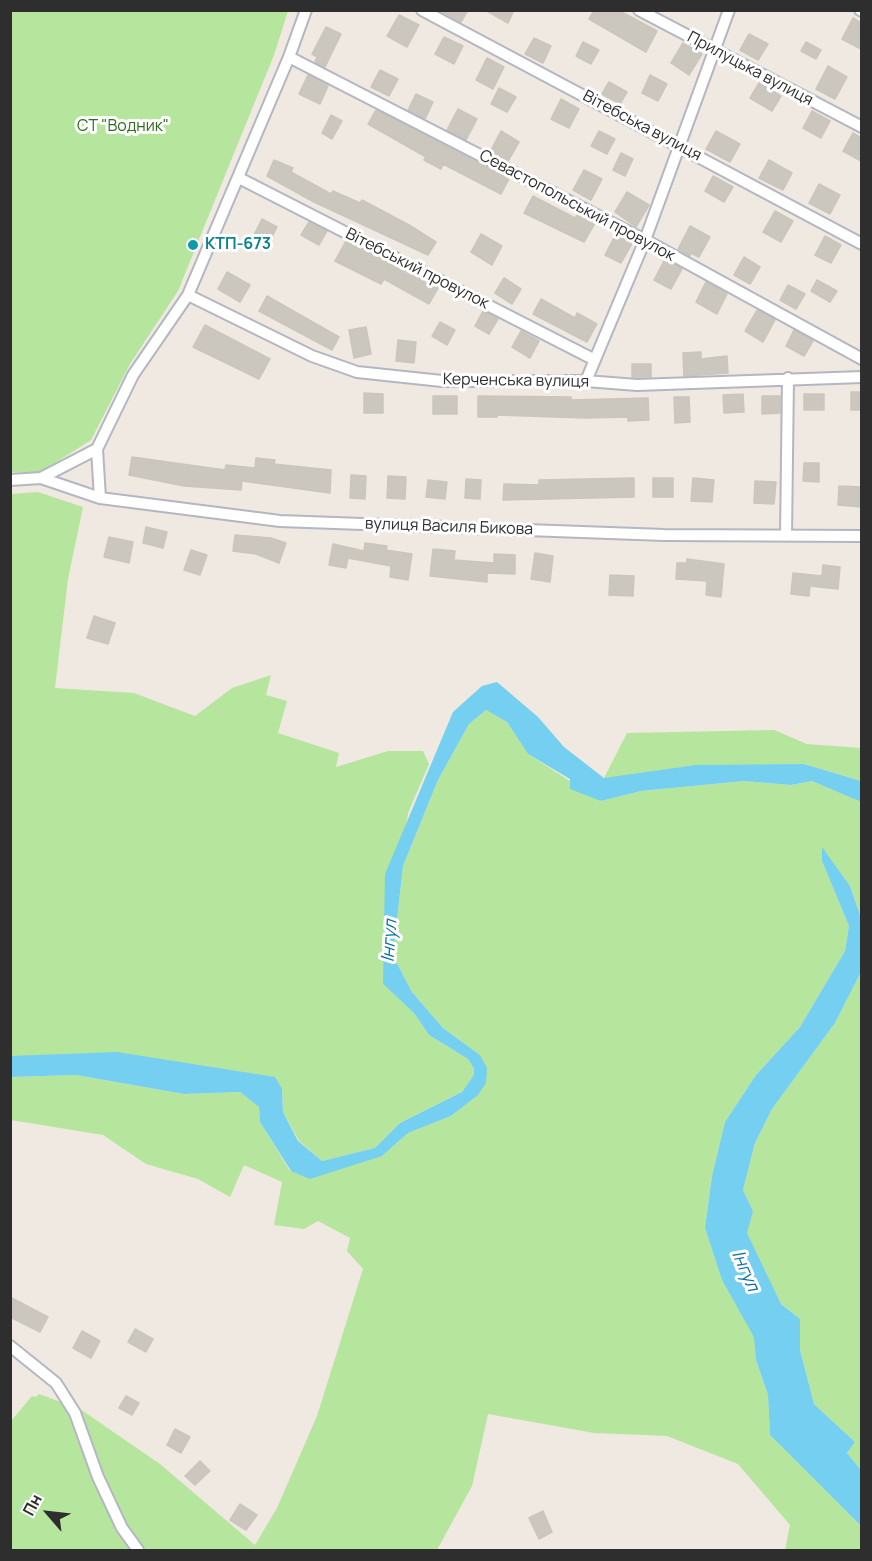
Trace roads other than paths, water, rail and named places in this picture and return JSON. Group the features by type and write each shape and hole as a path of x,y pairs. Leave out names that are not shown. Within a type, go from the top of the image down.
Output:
{"street":[{"path":"100,498 97,449 133,375 188,295 239,178 306,10"},
{"name":"Вітебська вулиця","path":"422,10 861,244"},
{"name":"Прилуцька вулиця","path":"639,10 861,127"},
{"path":"586,381 645,240 729,10"},
{"name":"Севастопольський провулок","path":"289,57 645,240 861,359"},
{"name":"Вітебський провулок","path":"239,178 595,360"},
{"name":"Керченська вулиця","path":"188,295 312,356 357,372 441,381 586,381 637,385 861,377"},
{"path":"786,536 788,378"},
{"path":"10,480 41,478 97,449"},
{"name":"вулиця Василя Бикова","path":"41,478 100,498 280,521 664,535 861,536"},
{"path":"10,1346 56,1383 75,1413 98,1477 122,1528 138,1551"}],"water":[{"name":"Інгул","path":"497,682 538,717 564,747 604,778 696,765 804,764 861,781 861,802 812,781 791,785 744,781 641,791 601,801 570,789 570,779 528,754 507,722 486,710 469,724 438,780 403,866 393,956 412,992 443,1028 480,1055 487,1068 486,1083 477,1096 451,1116 408,1133 382,1156 310,1179 291,1171 260,1122 259,1107 240,1092 184,1094 76,1075 11,1077 11,1056 117,1052 275,1077 282,1089 283,1112 298,1141 322,1161 375,1148 400,1123 462,1092 474,1075 474,1069 468,1059 429,1035 414,1013 383,984 385,874 453,712 482,686"},
{"name":"Інгул","path":"822,847 850,886 861,918 861,972 835,1023 772,1109 755,1143 743,1190 753,1211 747,1233 781,1304 800,1319 800,1350 814,1404 855,1442 847,1453 861,1470 861,1526 770,1435 768,1395 756,1360 754,1337 722,1280 705,1228 712,1176 725,1122 756,1075 800,1027 845,951 849,926 822,861"}],"place":[{"name":"КТП-673","path":"193,245"}],"park label":[{"name":"СТ \"Водник\"","path":"123,127"}]}
